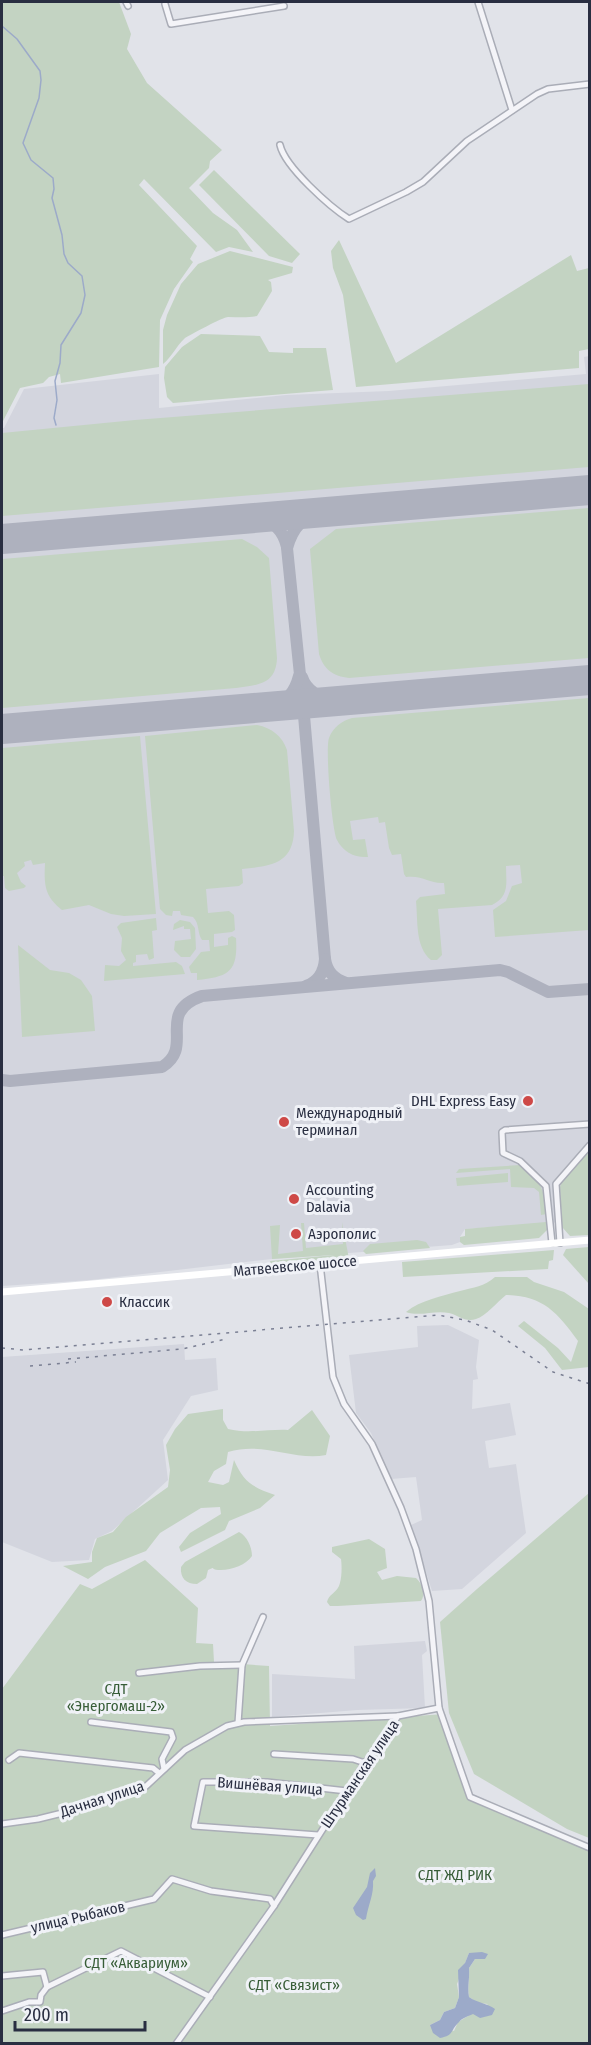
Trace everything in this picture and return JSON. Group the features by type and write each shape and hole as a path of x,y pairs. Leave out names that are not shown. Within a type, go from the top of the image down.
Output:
{"main road":[{"name":"Матвеевское шоссе","path":"2,1292 590,1240"}],"street":[{"path":"478,2 512,110"},
{"path":"165,4 171,24 284,6"},
{"path":"280,146 282,154 299,174 349,219 423,182 467,141 537,94 548,89 590,84"},
{"path":"552,1243 546,1186 520,1161 503,1153 502,1132 504,1130 590,1124"},
{"path":"560,1243 556,1184 590,1145"},
{"path":"320,1264 334,1380 344,1404 372,1444 400,1508 425,1581 440,1708 470,1797 590,1848"},
{"path":"238,1723 242,1665 263,1617"},
{"path":"140,1673 200,1666 242,1665"},
{"name":"Штурманская улица","path":"176,2043 274,1906 346,1791 398,1716 440,1708"},
{"name":"Дачная улица","path":"2,1824 38,1819 99,1804 145,1788 185,1750 226,1726 238,1723 398,1716"},
{"path":"9,1760 20,1753 153,1768 161,1771 162,1759 172,1738 171,1732 91,1722"},
{"path":"274,1754 353,1759 365,1763"},
{"name":"Вишнёвая улица","path":"318,1835 194,1826 203,1782 267,1782 346,1791"},
{"name":"улица Рыбаков","path":"2,1935 154,1899 172,1879 211,1891 270,1899 274,1906"},
{"path":"2,2011 29,2002 40,2002 41,1995 47,1987 121,1951 210,1996"},
{"path":"2,1976 43,1972 47,1987"}],"shaded area":[{"path":"589,356 589,1220 465,1229 460,1242 452,1245 272,1259 91,1280 2,1286 2,428 24,389 159,374 159,408 286,395 389,391 586,374 584,357"},
{"path":"448,1325 479,1340 476,1367 478,1379 473,1380 472,1409 510,1403 516,1435 485,1441 489,1468 516,1464 526,1533 462,1589 432,1591 411,1525 422,1520 416,1477 391,1479 371,1433 356,1413 349,1355 418,1347 417,1326"},
{"path":"184,1344 185,1360 216,1358 218,1390 191,1396 163,1440 168,1480 112,1531 95,1539 89,1560 52,1562 2,1542 2,1357"},
{"path":"425,1641 427,1651 422,1655 425,1708 357,1710 272,1717 272,1674 355,1679 354,1646"}],"green space":[{"path":"2,2 119,2 131,34 127,49 147,83 222,150 210,161 209,168 189,188 213,213 237,230 253,252 229,247 216,252 144,179 139,185 197,246 190,259 193,262 174,289 160,320 159,367 61,383 60,374 49,377 43,383 20,388 2,423"},
{"path":"214,170 300,254 292,263 269,256 199,185"},
{"path":"339,240 396,363 571,255 577,271 589,268 589,349 579,351 579,368 356,387 343,295 333,268 331,251"},
{"path":"230,251 293,267 292,273 268,280 271,282 272,291 257,316 228,317 206,326 185,338 163,364 163,330 181,284 198,264"},
{"path":"201,334 260,336 269,352 293,353 293,348 326,348 333,390 173,403 167,397 165,367 182,347"},
{"path":"589,384 589,467 2,516 2,433 135,420"},
{"path":"589,508 589,658 349,678 338,676 326,668 319,654 310,549 336,529"},
{"path":"242,539 257,547 269,558 277,658 276,667 269,679 258,684 236,688 2,708 2,559"},
{"path":"589,698 589,930 495,937 493,910 506,901 512,886 522,883 520,865 506,866 506,888 502,898 492,905 438,909 442,955 437,960 431,960 426,955 420,941 416,901 420,897 445,894 444,883 406,877 401,854 392,855 385,822 379,823 378,817 350,821 353,840 365,839 368,857 350,853 343,848 337,840 333,822 328,757 331,734 338,725 352,718"},
{"path":"257,725 276,733 287,750 293,842 289,851 278,862 242,869 243,883 239,886 206,889 208,913 229,911 234,915 235,930 214,934 214,947 228,945 228,938 232,936 236,938 236,949 230,970 217,977 197,980 197,973 191,973 189,967 201,952 210,951 209,940 202,940 193,917 181,915 180,911 173,911 172,916 166,915 160,909 145,736"},
{"path":"140,736 156,914 124,916 111,914 89,905 62,910 48,895 45,863 33,865 31,860 24,862 25,866 17,873 21,882 26,886 9,891 5,888 4,876 2,876 2,748"},
{"path":"156,918 157,930 152,931 154,958 149,960 147,954 136,955 136,962 133,966 176,962 182,966 185,974 104,981 105,965 119,966 126,960 121,951 122,938 117,927 121,923"},
{"path":"180,920 190,922 195,928 196,949 190,957 181,957 174,950 175,941 191,939 190,929 184,929 184,926 173,930 174,924"},
{"path":"18,945 50,970 69,973 81,980 92,996 95,1031 22,1037"},
{"path":"589,1150 589,1235 570,1236 562,1227 560,1187 562,1181"},
{"path":"520,1165 540,1186 547,1214 541,1215 539,1192 534,1188 511,1187 510,1169 456,1173 459,1169"},
{"path":"508,1173 508,1182 457,1186 456,1178"},
{"path":"342,1222 349,1259 271,1265 270,1261 334,1255 272,1259 270,1226 280,1225 278,1254 303,1251 301,1223 304,1223 306,1248 343,1244"},
{"path":"546,1222 547,1230 539,1238 464,1245 460,1242 460,1237 465,1236 465,1229"},
{"path":"417,1240 426,1242 430,1248 366,1254 363,1251 370,1244"},
{"path":"590,1247 589,1284 563,1255 566,1249"},
{"path":"554,1250 553,1260 549,1261 548,1269 403,1277 402,1262"},
{"path":"495,1277 527,1277 534,1282 564,1292 589,1309 589,1367 562,1370 545,1348 518,1326 524,1321 558,1348 571,1362 578,1341 556,1314 540,1302 506,1295 484,1315 472,1320 443,1312 417,1314 406,1312 425,1301 479,1286"},
{"path":"223,1409 223,1420 228,1429 250,1431 288,1430 312,1410 330,1436 326,1455 302,1456 254,1449 228,1452 226,1464 214,1471 208,1482 223,1485 229,1482 234,1460 250,1483 275,1495 260,1508 229,1521 225,1530 181,1552 179,1547 190,1533 221,1514 220,1507 201,1508 160,1533 146,1551 105,1567 88,1579 63,1566 92,1562 92,1552 97,1538 113,1532 126,1517 168,1487 170,1470 166,1445 175,1429 188,1414"},
{"path":"589,1493 589,1838 567,1829 474,1774 449,1713 440,1622"},
{"path":"239,1532 247,1539 250,1546 252,1556 249,1559 242,1565 232,1568 208,1570 206,1578 197,1584 184,1580 181,1567 185,1562"},
{"path":"369,1539 385,1549 387,1568 377,1572 382,1580 397,1576 416,1578 423,1589 421,1601 330,1606 327,1602 339,1586 342,1572 341,1559 332,1552 332,1547"},
{"path":"145,1560 198,1608 196,1643 213,1644 214,1662 269,1666 270,1726 445,1714 470,1795 589,1847 589,2043 2,2043 2,1689 80,1584 92,1589","holes":["469,1953 475,1959 469,1968 469,1997 478,2003 488,2004 458,2022 454,2031 430,2025 440,2020 444,2012 455,2008 459,1997 457,1984"]}],"water":[{"path":"375,1868 376,1876 373,1881 372,1895 366,1919 363,1920 356,1915 353,1908 367,1887 370,1873"},
{"path":"469,1953 488,1954 485,1959 475,1959 469,1968 469,1997 495,2009 492,2015 480,2018 473,2014 464,2018 450,2034 440,2038 433,2033 430,2025 440,2020 444,2012 455,2008 459,1997 458,1970 465,1963"}],"waterway":[{"path":"2,26 17,39 40,71 39,98 23,143 31,160 53,178 52,198 62,235 64,254 68,263 82,276 85,295 81,313 61,345 60,363 55,381 57,400 54,418 56,425"}],"taxiway":[{"path":"324,512 310,516 300,524 292,534 287,548 325,959"},
{"path":"257,517 277,528 287,547"},
{"path":"271,706 282,702 289,696 299,676"},
{"path":"302,677 309,689 330,701"},
{"path":"306,986 320,976 325,959 327,968 332,974 346,983"},
{"path":"2,1080 162,1067 172,1059 176,1049 177,1020 180,1011 188,1003 202,996 500,970 548,992 590,989"}],"runway":[{"path":"2,539 590,490"},
{"path":"2,729 590,680"}],"railway":[{"path":"2,1348 24,1350 438,1315 465,1320 492,1330 553,1372 590,1384"},
{"path":"68,1359 182,1349 226,1339"},
{"path":"30,1366 76,1362"}],"place":[{"name":"DHL Express Easy","path":"528,1101"},
{"name":"Международный терминал","path":"284,1122"},
{"name":"Accounting Dalavia","path":"294,1199"},
{"name":"Аэрополис","path":"296,1234"},
{"name":"Классик","path":"107,1302"}],"park label":[{"name":"СДТ «Энергомаш-2»","path":"116,1698"},
{"name":"СДТ ЖД РИК","path":"455,1875"},
{"name":"СДТ «Аквариум»","path":"136,1963"},
{"name":"СДТ «Связист»","path":"294,1985"}]}
